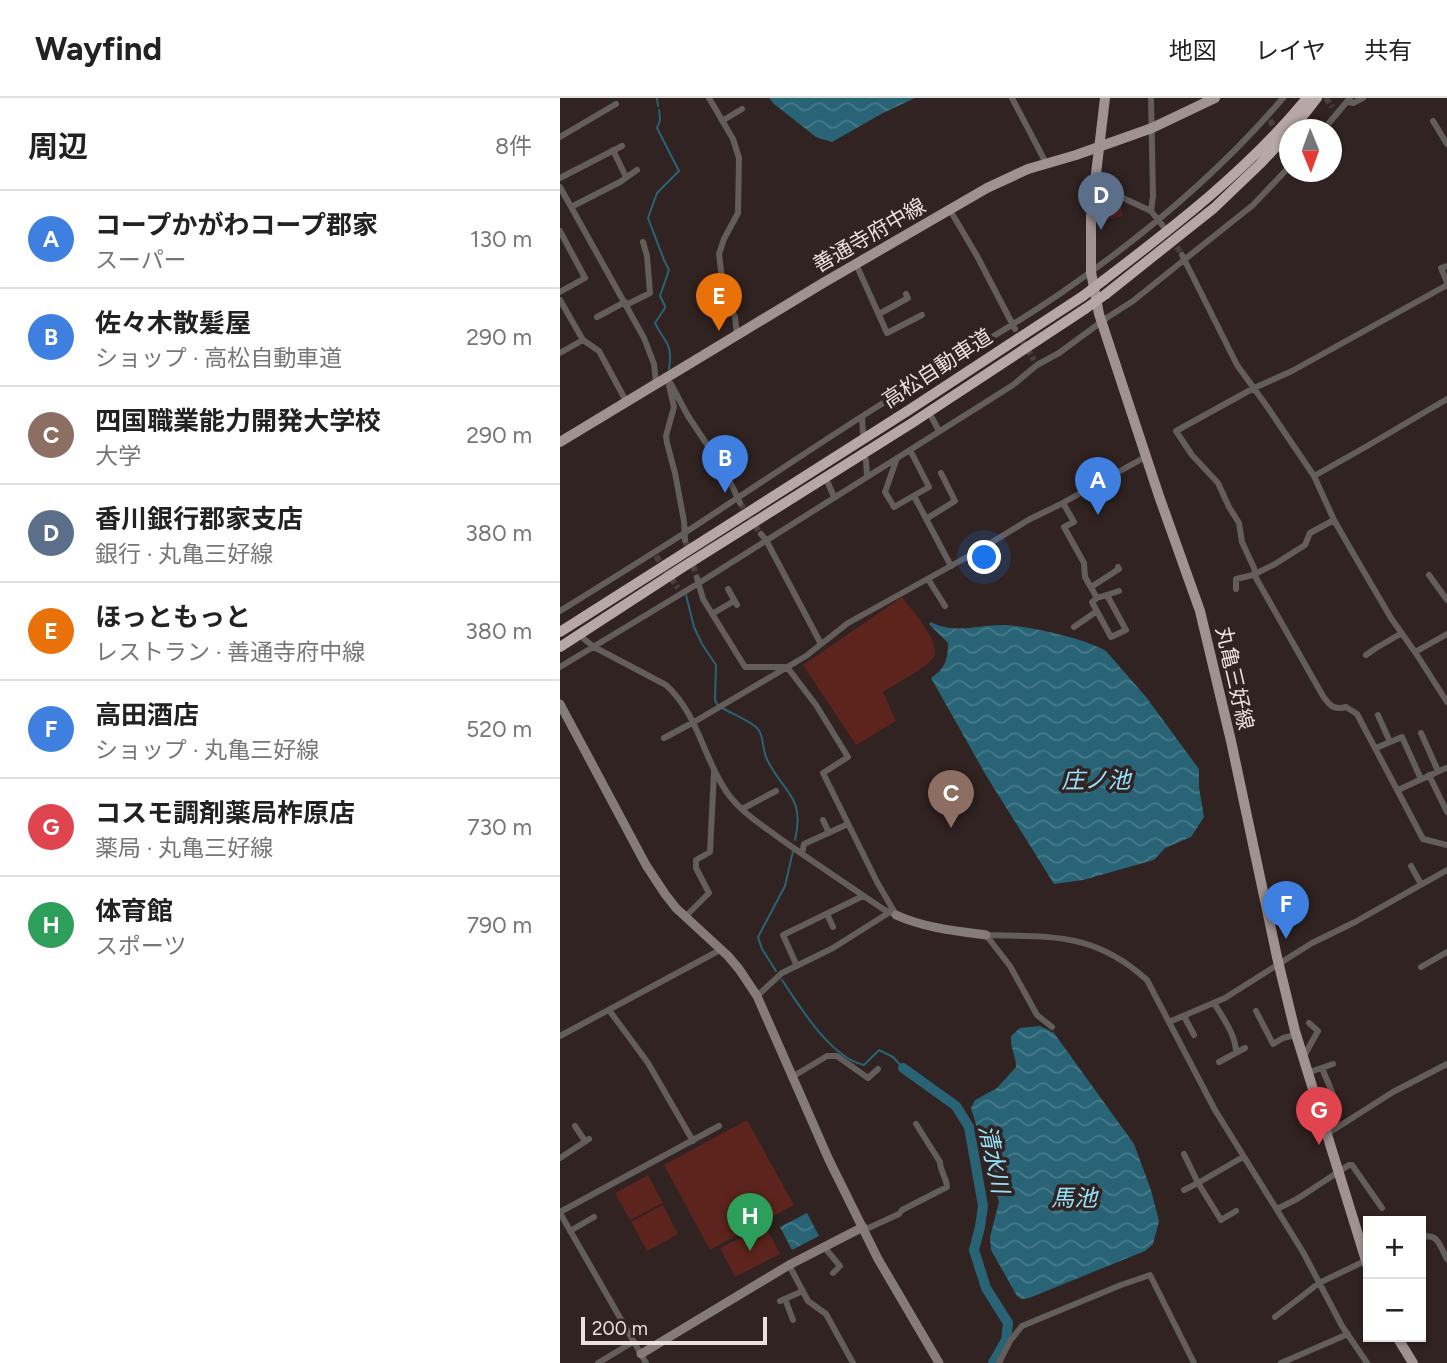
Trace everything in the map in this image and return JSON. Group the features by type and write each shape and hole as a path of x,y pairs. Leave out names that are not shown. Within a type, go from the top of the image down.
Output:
{"highway":[{"name":"高松自動車道","path":"560,632 1083,296 1168,231 1257,154 1307,98"},
{"name":"高松自動車道","path":"1300,119 1317,98"},
{"name":"高松自動車道","path":"560,647 912,423 1085,309 1214,208 1279,144"}],"main road":[{"name":"丸亀三好線","path":"1105,98 1091,216 1091,272 1101,322 1196,600 1209,646 1296,1035 1363,1246"},
{"name":"善通寺府中線","path":"560,442 856,264 1000,182 1046,163 1152,128 1215,98"},
{"path":"1400,1342 1413,1363"}],"street":[{"path":"1013,98 1046,163"},
{"path":"1151,211 1152,98"},
{"path":"560,611 684,537 862,417 1014,327 1091,272 1158,219 1269,118 1283,98"},
{"path":"1333,119 1349,100 1353,103 1363,98"},
{"path":"710,99 733,139 739,158 738,213 719,254 724,295 735,317 737,335"},
{"path":"560,137 615,104"},
{"path":"1332,107 1337,114"},
{"path":"722,121 742,109"},
{"path":"1433,121 1447,144"},
{"path":"560,178 622,146"},
{"path":"613,150 626,177"},
{"path":"571,208 637,170"},
{"path":"560,667 764,537 867,477 1013,385 1035,362 1059,353 1133,301 1183,258 1253,205 1279,178"},
{"path":"1096,185 1151,211 1163,226"},
{"path":"560,187 644,338 654,365 656,383"},
{"path":"950,210 1014,327"},
{"path":"560,231 585,278 560,292"},
{"path":"597,317 650,293 643,242"},
{"path":"1183,258 1237,365 1314,476 1334,520 1384,606 1447,702"},
{"path":"856,264 887,332 922,315"},
{"path":"1447,265 1441,268 1447,283 1292,371 1254,388 1176,431 1192,455 1218,483 1239,523 1242,542 1255,573 1323,696 1332,707 1346,707 1357,714 1423,839 1447,845"},
{"path":"879,314 908,298 906,294"},
{"path":"560,300 583,340 599,351 626,401"},
{"path":"866,309 875,305"},
{"path":"560,353 583,340"},
{"path":"667,376 688,416 726,473 739,500"},
{"path":"667,376 674,407 666,436 684,521 684,537"},
{"path":"1314,476 1447,399"},
{"path":"862,417 863,433"},
{"path":"932,418 939,431"},
{"path":"815,448 820,461"},
{"path":"897,458 885,492 894,507 929,487 910,450"},
{"path":"664,738 787,667 848,623 1147,456"},
{"path":"866,460 867,477"},
{"path":"926,519 955,501 941,473"},
{"path":"828,483 834,497"},
{"path":"914,496 951,566"},
{"path":"1063,503 1073,522 1064,527 1084,563 1085,577 1097,598"},
{"path":"1236,589 1236,579 1275,564 1305,545 1310,533 1334,520"},
{"path":"764,537 821,644"},
{"path":"1091,587 1119,569 1118,567"},
{"path":"1429,575 1446,595"},
{"path":"928,579 945,606"},
{"path":"698,580 703,599 745,667 787,667"},
{"path":"712,614 736,603 728,589"},
{"path":"1107,595 1126,630 1111,637 1092,602 1097,598 1119,591"},
{"path":"1074,627 1097,611"},
{"path":"1378,660 1370,653 1402,633"},
{"path":"1415,652 1447,634"},
{"path":"584,639 666,685 675,693 694,722 714,771 727,793 758,823 863,896 893,914 930,928 986,935 1078,940 1109,951 1146,980 1215,1110 1366,1363"},
{"path":"787,667 816,705 848,757 822,773 893,914"},
{"path":"560,704 646,864 665,894 685,917 722,949 757,996 829,1160 878,1259 939,1363"},
{"path":"1378,715 1390,742"},
{"path":"1421,733 1438,771"},
{"path":"1376,748 1402,737 1421,779"},
{"path":"1398,790 1446,768"},
{"path":"685,917 709,893 696,868 696,860 710,852 714,771"},
{"path":"1429,775 1447,812"},
{"path":"742,809 776,791"},
{"path":"823,820 829,833"},
{"path":"802,854 804,844 848,824"},
{"path":"1411,866 1421,884"},
{"path":"1169,1022 1214,1003 1312,943 1447,870"},
{"path":"797,966 783,936 863,896"},
{"path":"827,914 833,927"},
{"path":"757,996 782,973 834,948 893,914"},
{"path":"986,935 1010,966 1037,1015 1052,1027"},
{"path":"560,1035 722,949"},
{"path":"1422,967 1447,952"},
{"path":"1214,1003 1232,1035 1236,1053"},
{"path":"609,1010 648,1063 693,1141"},
{"path":"1256,1011 1266,1036 1273,1044 1296,1035"},
{"path":"1184,1016 1194,1035"},
{"path":"1303,1058 1318,1031 1309,1023"},
{"path":"1219,1062 1245,1048"},
{"path":"792,1077 827,1056 837,1056 869,1078 878,1069"},
{"path":"1307,1073 1333,1064"},
{"path":"1327,1134 1385,1097 1447,1064"},
{"path":"1322,1068 1334,1097"},
{"path":"719,1126 560,1213 643,1359 789,1265 899,1214 947,1187 940,1162 916,1124"},
{"path":"560,1158 587,1140 575,1126"},
{"path":"1184,1154 1221,1220 1236,1211"},
{"path":"1184,1190 1243,1157"},
{"path":"1276,1209 1352,1165 1382,1208"},
{"path":"570,1231 594,1217"},
{"path":"1426,1236 1436,1238 1447,1259"},
{"path":"824,1247 840,1266 832,1273"},
{"path":"1275,1317 1319,1283 1363,1264"},
{"path":"789,1265 808,1301 826,1314 853,1363"},
{"path":"999,1363 1010,1340 1022,1326 1150,1275 1194,1363"},
{"path":"793,1320 782,1300 803,1291"},
{"path":"1281,1363 1348,1334"},
{"path":"598,1363 633,1342"}],"green space":[{"path":"1108,194 1119,200 1123,216 1096,221 1098,200"},
{"path":"902,597 930,636 935,652 929,662 883,692 896,721 856,745 803,665"},
{"path":"747,1120 794,1205 710,1250 664,1165"},
{"path":"648,1175 663,1203 630,1220 615,1193"},
{"path":"663,1205 678,1234 647,1251 631,1222"},
{"path":"765,1225 780,1254 735,1277 720,1248"}],"water":[{"path":"769,98 915,98 832,142 816,137"},
{"name":"庄ノ池","path":"931,622 949,628 1006,625 1029,628 1071,638 1106,651 1146,697 1199,769 1204,817 1191,837 1165,848 1154,860 1083,880 1054,884 987,777 931,678 945,663 948,643 929,624"},
{"name":"馬池","path":"1040,1026 1054,1033 1134,1144 1159,1221 1153,1244 1145,1251 1022,1299 1017,1296 991,1250 990,1237 999,1202 971,1108 975,1100 997,1088 1016,1067 1011,1036 1020,1028"},
{"path":"807,1213 819,1236 792,1250 780,1227"}],"waterway":[{"name":"清水川","path":"657,98 658,106"},
{"name":"清水川","path":"659,110 657,128 679,171 657,193 648,218 669,270 660,296 665,308 655,323 669,348 669,369"},
{"name":"清水川","path":"686,595 694,627 716,665 715,700 718,706"},
{"name":"清水川","path":"722,708 759,730 766,757 795,803 798,825 795,840"},
{"name":"清水川","path":"776,971 758,937 785,886 793,851"},
{"name":"清水川","path":"782,980 817,1030 840,1053 864,1065 879,1050 893,1057 903,1068"},
{"name":"清水川","path":"903,1068 956,1106 969,1127 983,1206 974,1250 986,1288 1008,1323 1006,1340 993,1363"}],"tunnel":[{"path":"1326,98 1332,107"},
{"path":"1270,120 1279,136"},
{"path":"1172,239 1182,255"},
{"path":"1018,334 1034,360"},
{"path":"740,503 761,534"},
{"path":"685,540 697,578"},
{"path":"656,556 678,588"}],"place":[{"name":"香川銀行郡家支店","path":"1101,230"},
{"name":"ほっともっと","path":"719,331"},
{"name":"佐々木散髪屋","path":"725,493"},
{"name":"コープかがわコープ郡家","path":"1098,515"},
{"name":"四国職業能力開発大学校","path":"951,828"},
{"name":"高田酒店","path":"1286,939"},
{"name":"コスモ調剤薬局柞原店","path":"1319,1145"},
{"name":"体育館","path":"750,1251"}]}
